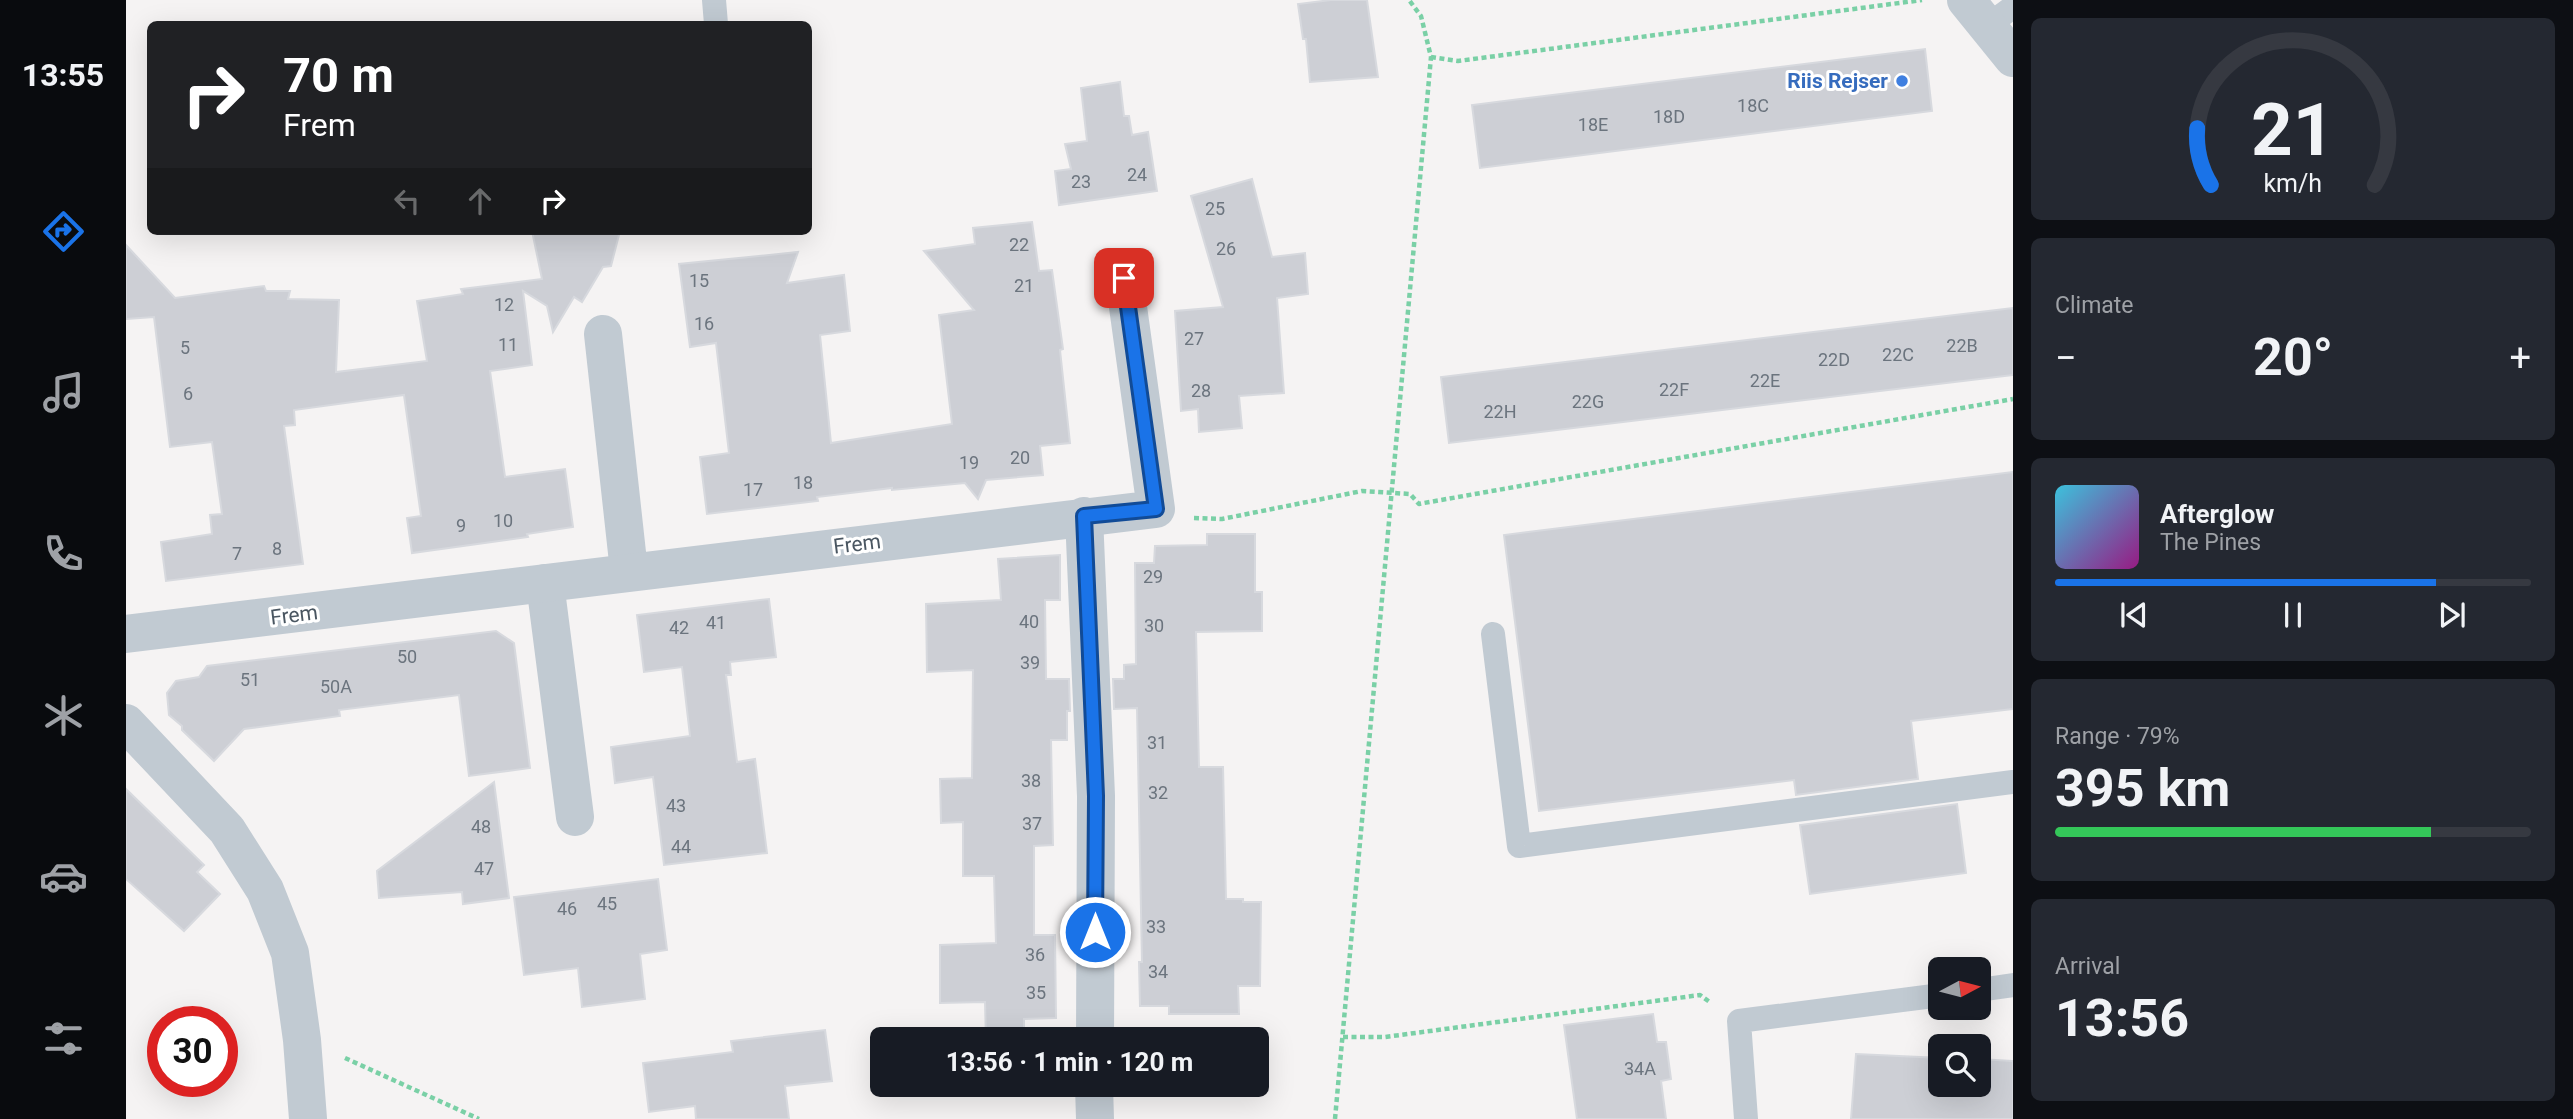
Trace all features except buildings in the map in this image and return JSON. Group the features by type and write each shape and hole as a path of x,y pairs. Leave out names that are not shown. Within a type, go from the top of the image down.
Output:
{"street":[{"path":"1989,11 2013,58"},
{"path":"1124,278 1156,509"},
{"path":"603,334 629,571"},
{"name":"Frem","path":"126,634 1156,509"},
{"path":"1084,516 1096,796 1094,1027"},
{"path":"545,583 575,817"},
{"path":"126,723 227,830 265,890 290,953 302,1040 308,1119"},
{"path":"1094,1097 1095,1119"}],"lane":[{"path":"714,0 716,21"},
{"path":"1493,634 1519,846 2013,782"},
{"path":"1992,988 2013,985"},
{"path":"1746,1119 1739,1021 1928,997"}],"path":[{"path":"1335,1119 1430,57 1421,16 1409,0"},
{"path":"1430,57 1458,61 1922,0"},
{"path":"1156,509 1182,517 1222,519 1362,491 1410,494 1419,504 2013,399"},
{"path":"1343,1037 1385,1037 1700,995 1739,1021"},
{"path":"302,1040 479,1119"}],"place":[{"name":"Riis Rejser","path":"1902,81"}],"route":[{"path":"1095,932 1096,796 1084,516 1156,509 1124,278"}]}
